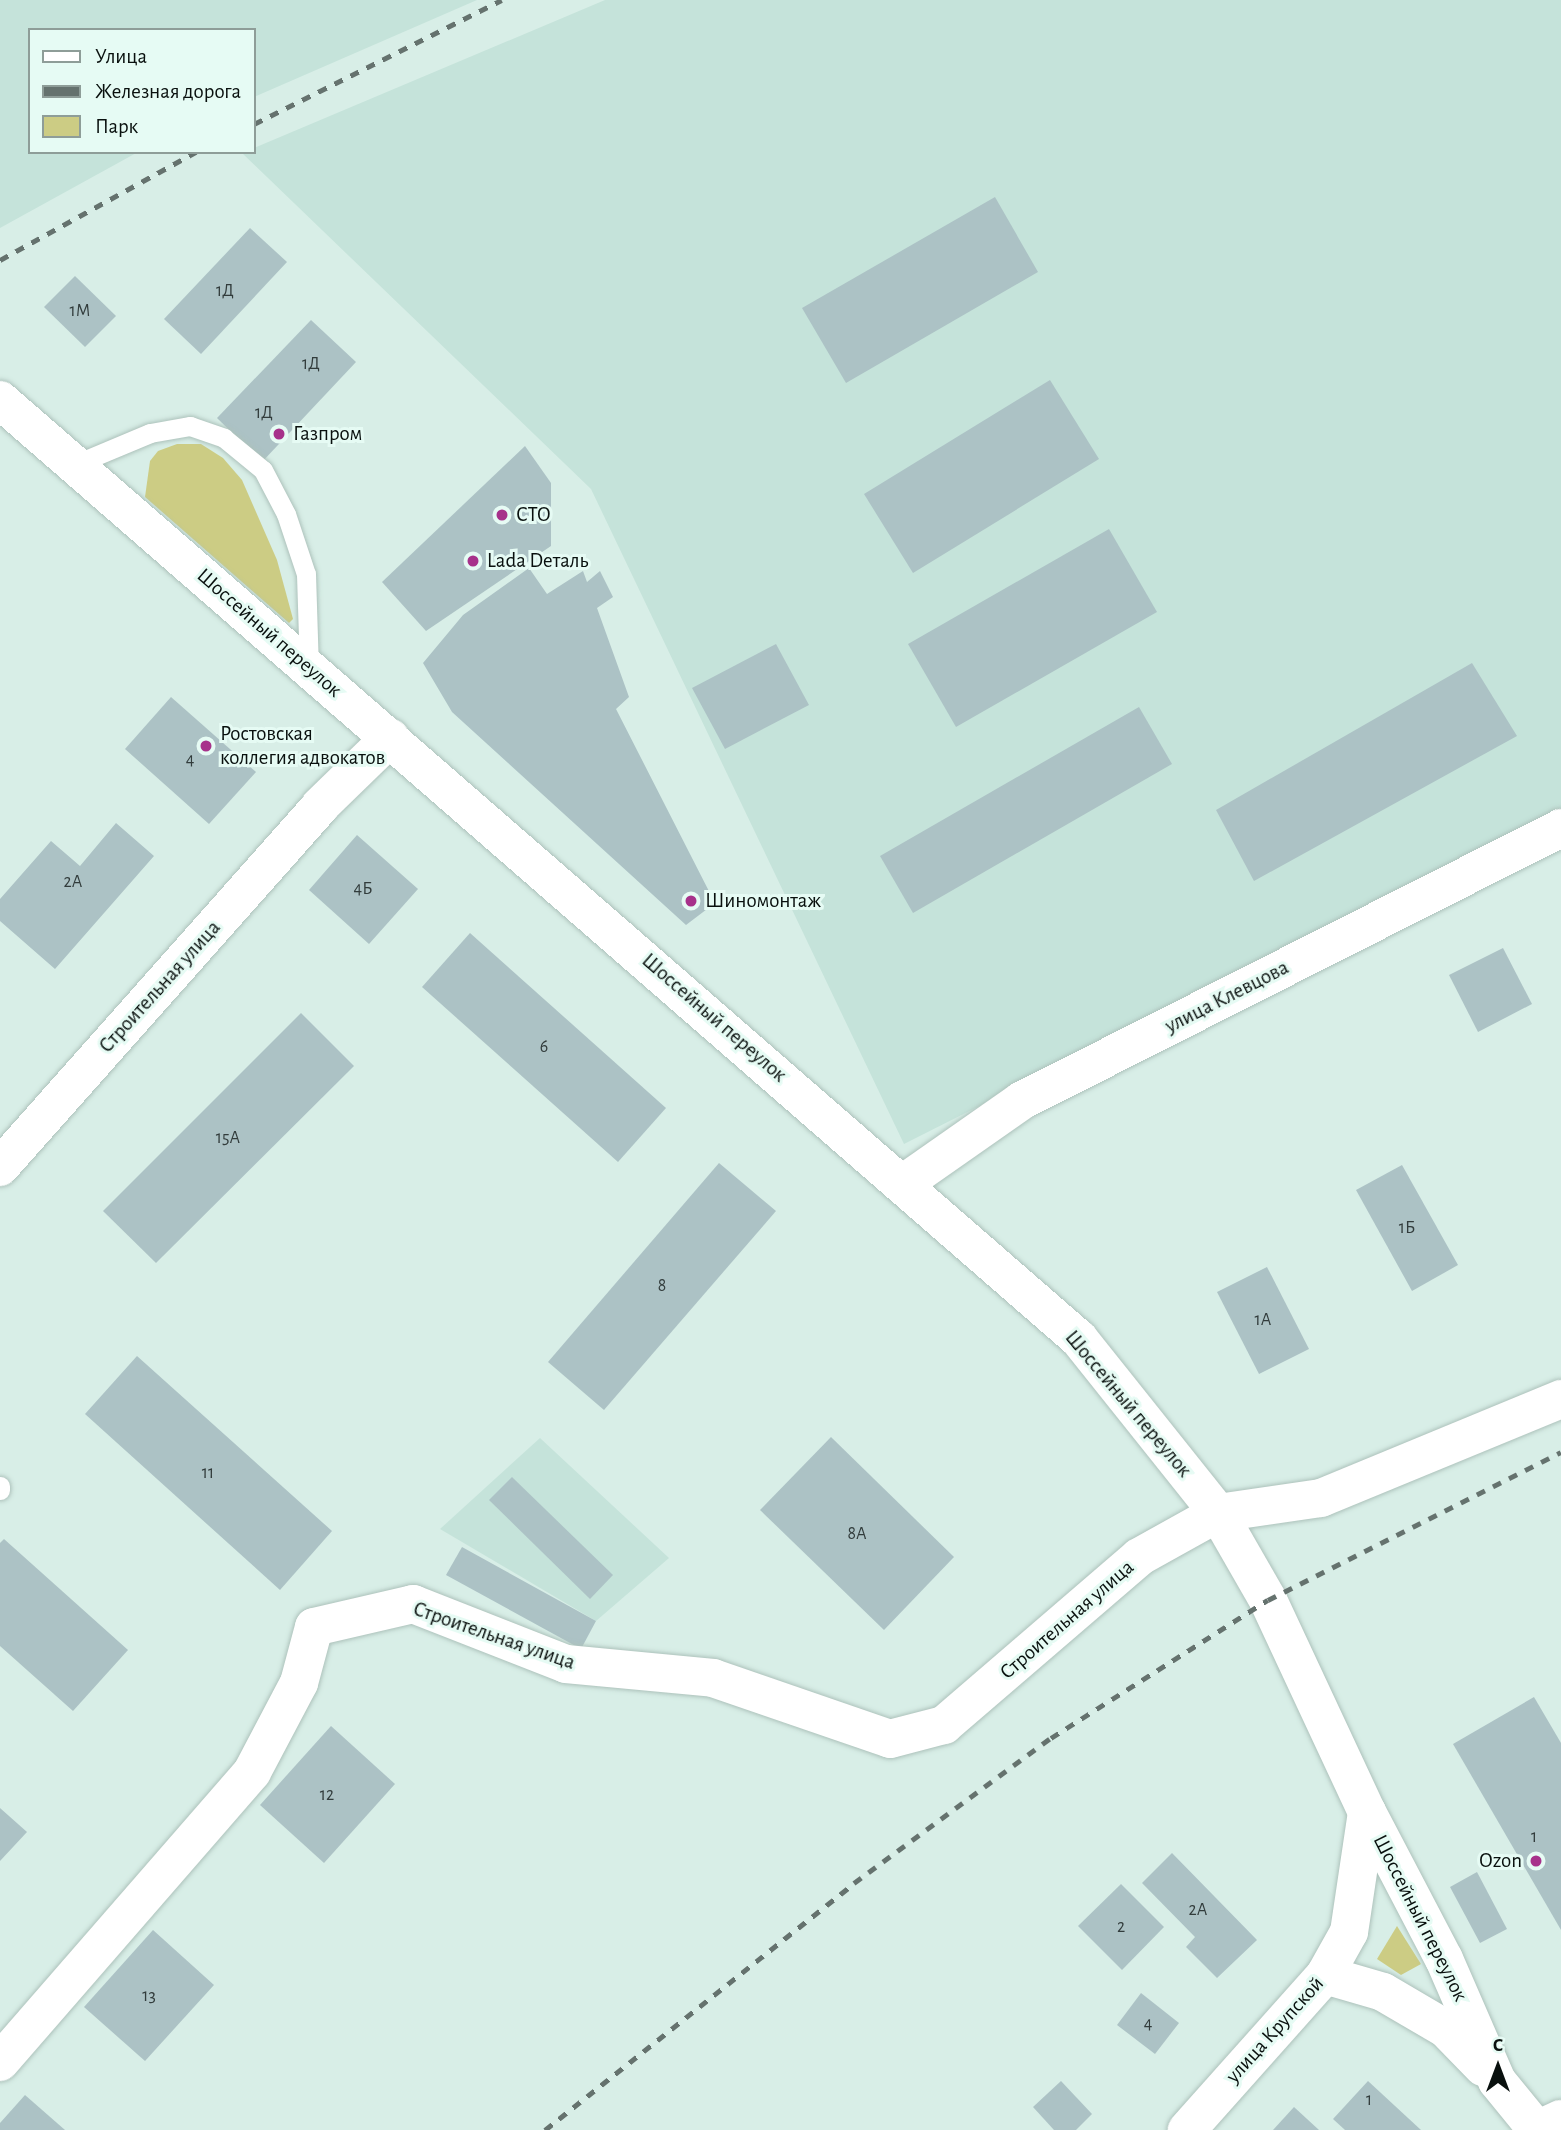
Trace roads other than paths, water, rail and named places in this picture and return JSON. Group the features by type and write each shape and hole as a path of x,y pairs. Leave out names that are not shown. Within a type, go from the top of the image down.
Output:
{"street":[{"name":"Шоссейный переулок","path":"0,400 904,1183 1079,1339 1217,1513 1268,1600 1328,1721 1367,1812 1444,1959 1497,2081 1537,2130"},
{"name":"Строительная улица","path":"0,1167 320,806 390,738"},
{"name":"улица Клевцова","path":"904,1183 1021,1101 1561,828"},
{"path":"1217,1513 1321,1498 1561,1399"},
{"name":"Строительная улица","path":"0,2062 252,1772 299,1683 314,1627 413,1604 566,1664 713,1678 890,1739 944,1725 1139,1557 1217,1513"},
{"name":"улица Крупской","path":"1187,2130 1325,1975 1349,1932 1367,1812"},
{"path":"1325,1975 1383,1992 1446,2029 1497,2081"},
{"path":"1537,2130 1561,2119"}],"lane":[{"path":"76,464 150,433 190,426 224,438 262,470 286,514 306,574 309,667"}],"railway":[{"path":"256,123 502,0"},
{"path":"0,260 192,154"},
{"path":"545,2130 854,1883 1051,1738 1268,1600 1561,1452"}],"place":[{"name":"Газпром","path":"279,434"},
{"name":"СТО","path":"502,515"},
{"name":"Lada Dеталь","path":"473,561"},
{"name":"Ростовская коллегия адвокатов","path":"206,746"},
{"name":"Шиномонтаж","path":"691,901"},
{"name":"Ozon","path":"1536,1861"}]}
